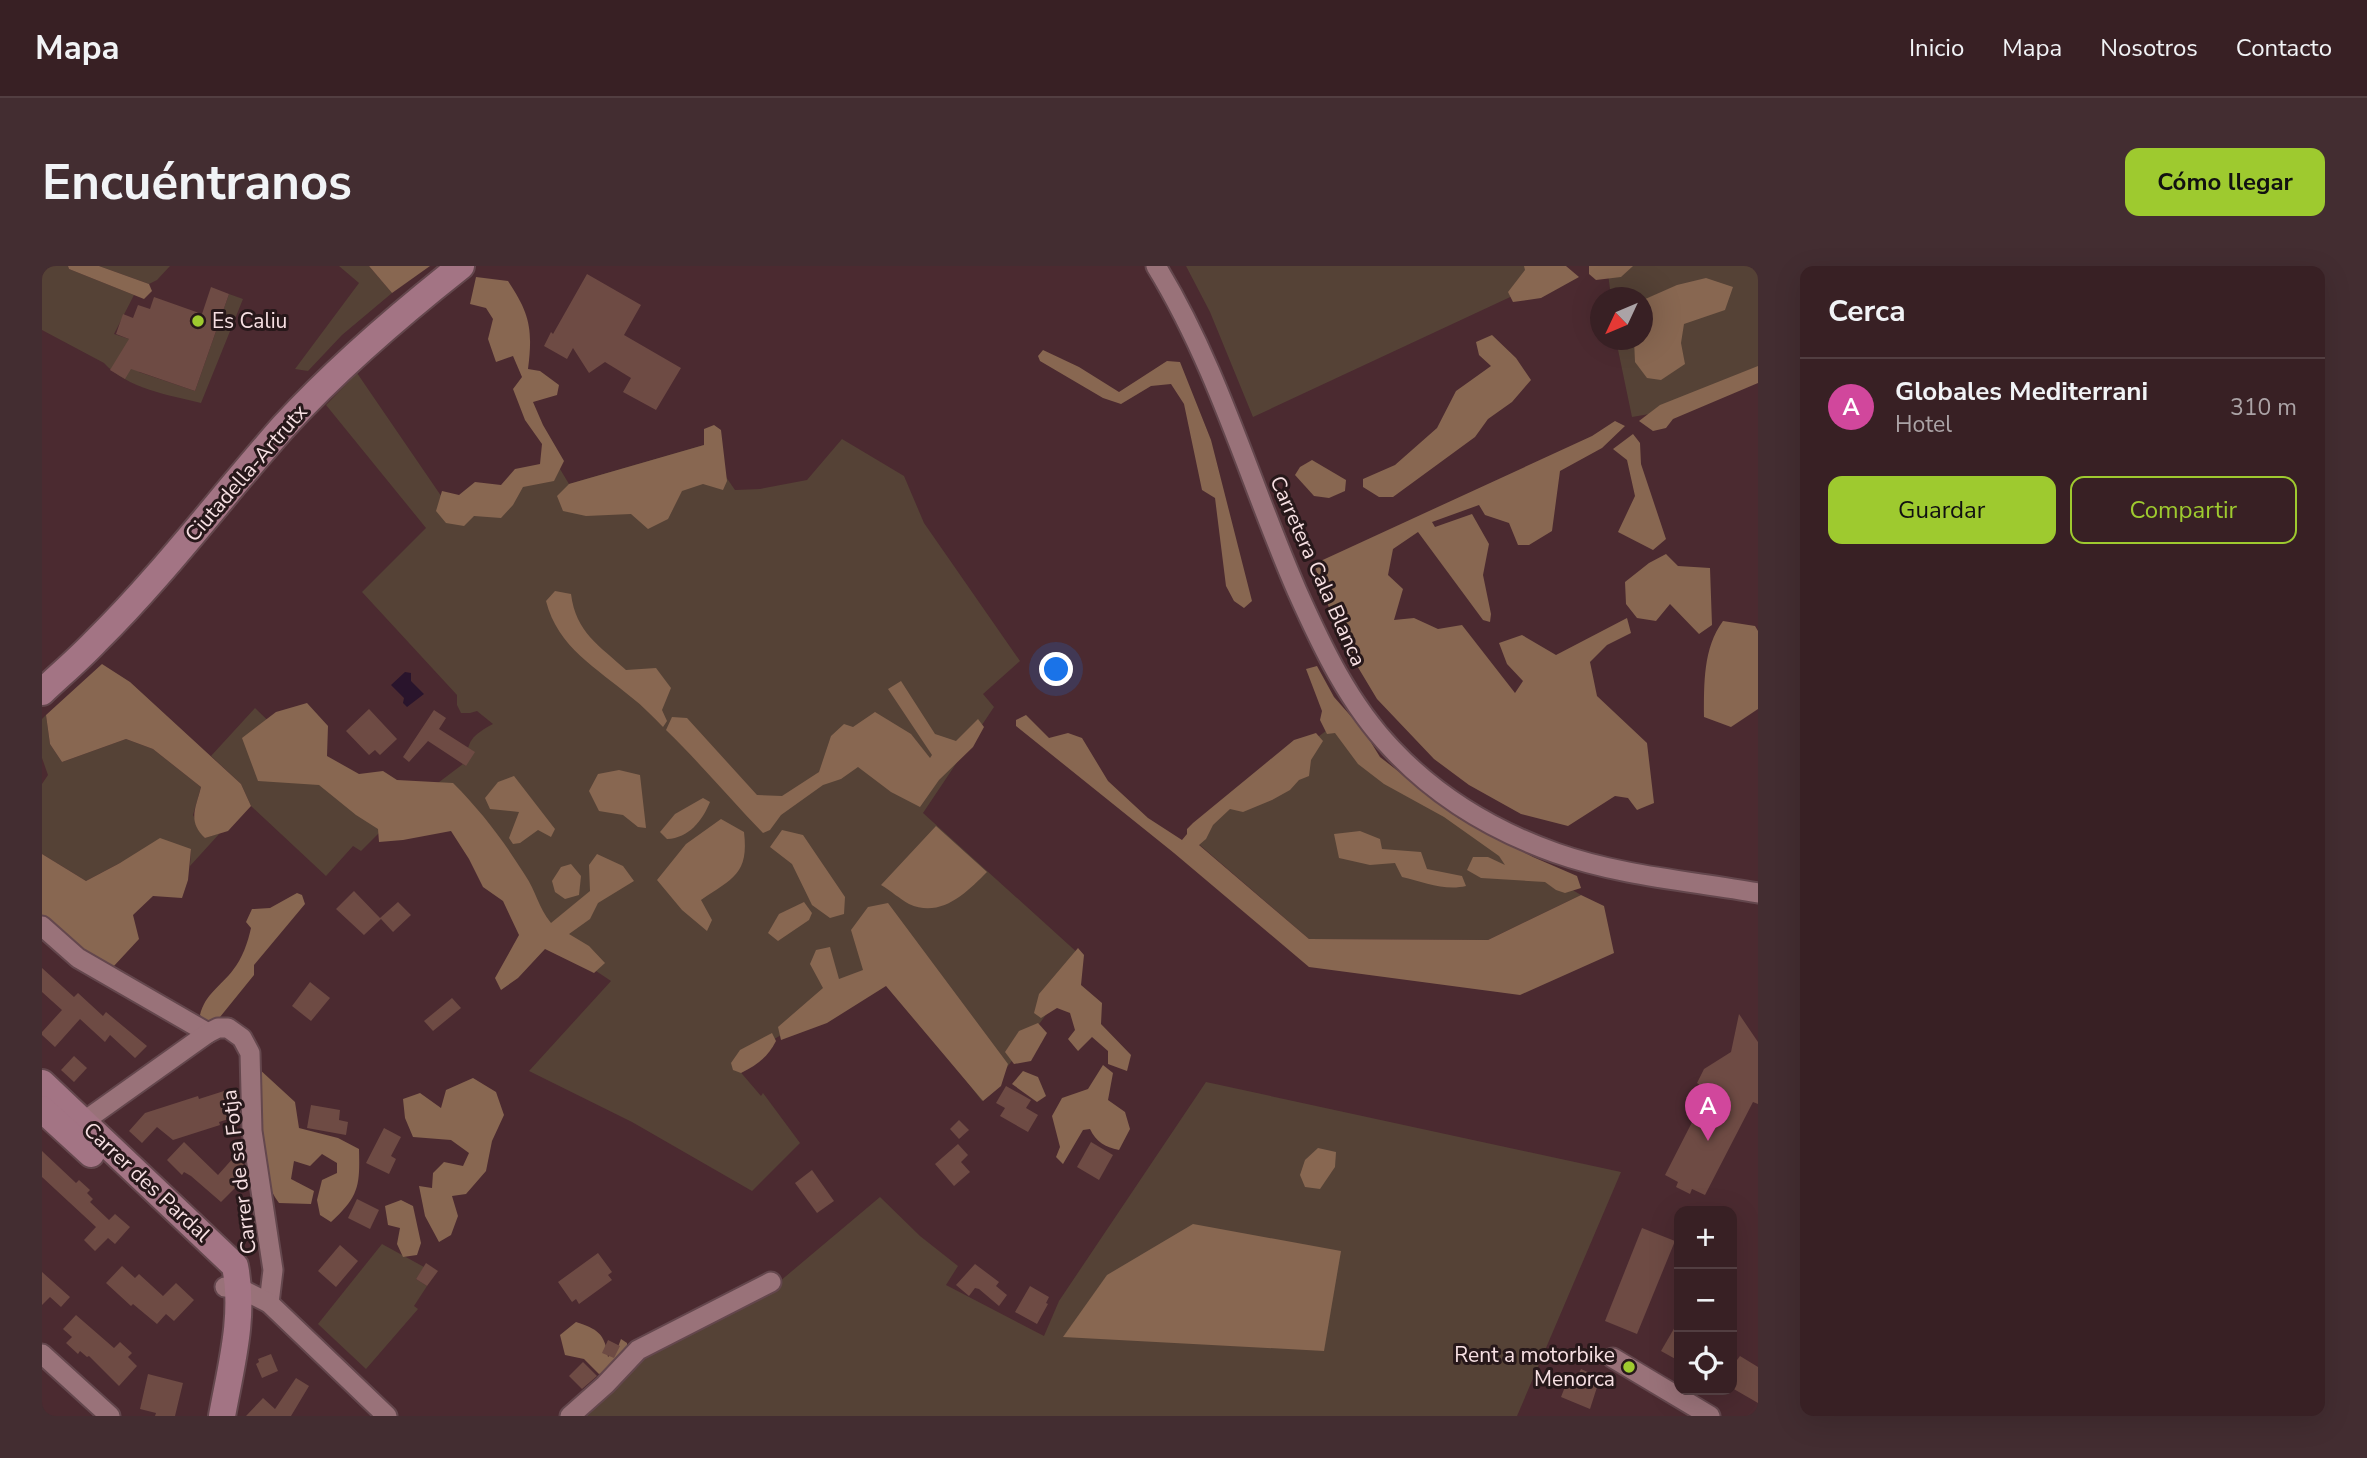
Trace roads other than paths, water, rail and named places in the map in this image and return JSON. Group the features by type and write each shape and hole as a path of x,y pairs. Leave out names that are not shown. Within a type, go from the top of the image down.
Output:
{"main road":[{"name":"Ciutadella-Artrutx","path":"42,692 96,641 145,589 312,397 405,310 461,266"},
{"name":"Carrer des Pardal","path":"42,1083 76,1128"},
{"name":"Carrer des Pardal","path":"42,1109 76,1128 235,1266 232,1287"},
{"path":"207,1416 225,1309 232,1287"},
{"path":"222,1416 240,1313 232,1287"}],"street":[{"name":"Carretera Cala Blanca","path":"1156,266 1176,298 1200,348 1312,626 1335,671 1365,716 1391,748 1447,798 1478,818 1519,838 1558,853 1629,872 1758,893"},
{"path":"42,926 78,958 208,1033 76,1128"},
{"name":"Carrer de sa Fotja","path":"208,1033 218,1028 228,1028 242,1038 250,1053 252,1131 273,1270 269,1303"},
{"path":"570,1416 605,1385 638,1350 771,1282"},
{"path":"232,1287 269,1303 387,1416"},
{"path":"42,1354 110,1416"},
{"path":"1614,1358 1710,1416"}],"place":[{"name":"Es Caliu","path":"198,321"},
{"name":"Globales Mediterrani","path":"1708,1141"},
{"name":"Rent a motorbike Menorca","path":"1629,1367"}]}
